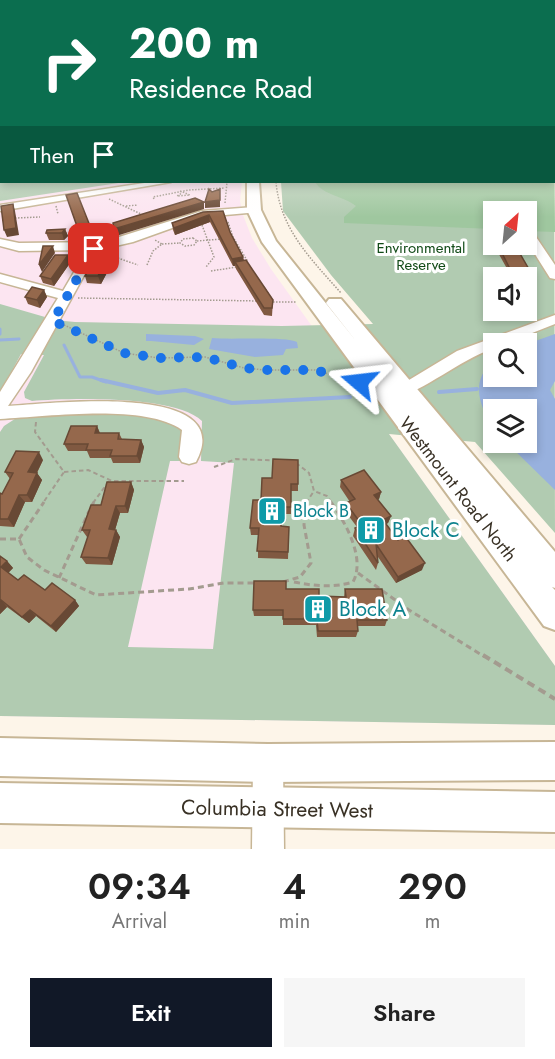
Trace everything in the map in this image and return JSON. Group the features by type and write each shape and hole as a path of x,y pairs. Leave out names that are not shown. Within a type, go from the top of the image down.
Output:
{"main road":[{"name":"Westmount Road North","path":"253,183 254,210 269,242 395,393 555,574"},
{"name":"Westmount Road North","path":"266,183 268,209 282,235 555,615"},
{"path":"0,757 268,763 555,761"},
{"name":"Columbia Street West","path":"0,803 555,812"}],"street":[{"path":"0,208 159,183"},
{"path":"0,242 19,247 94,247 121,243 202,214 254,210"},
{"path":"0,405 23,372 94,247"},
{"path":"537,247 555,275"},
{"path":"0,278 68,295"},
{"path":"395,393 462,354 555,320"},
{"path":"0,413 124,408 182,420 190,427 192,435 189,457"},
{"path":"268,763 268,849"}],"path":[{"path":"225,209 227,183"},
{"path":"154,199 153,197 161,195 225,188"},
{"path":"105,191 110,201 116,201 143,215"},
{"path":"126,206 138,204"},
{"path":"211,271 249,265 233,237 226,213"},
{"path":"9,219 40,217"},
{"path":"198,222 204,226 214,257 206,267"},
{"path":"145,234 162,244 180,243 188,246 197,241"},
{"path":"180,243 188,238 208,241 233,237"},
{"path":"147,265 153,251 162,244"},
{"path":"110,254 138,265"},
{"path":"262,283 274,302"},
{"path":"68,295 82,300 300,302"},
{"path":"53,321 124,353 159,358 205,357 244,368 265,370 315,370 359,382"},
{"path":"38,411 35,432 64,472"},
{"path":"214,467 236,459 290,460 309,473 314,491"},
{"path":"19,539 64,472 79,467 89,469 109,481 184,481"},
{"path":"59,578 92,505 109,481"},
{"path":"283,582 337,588 353,582 358,573 358,560 340,515 327,496 314,491"},
{"path":"294,582 304,576 312,562 302,514 305,499 314,491"},
{"path":"0,539 19,539"},
{"path":"19,539 27,557 59,578 96,595 259,582"},
{"path":"358,573 409,610 555,699"}],"shaded area":[{"path":"0,183 242,183 240,201 243,215 252,238 271,269 555,666 555,725 0,716"}],"green space":[{"path":"0,183 118,183 0,201"},
{"name":"Environmental Reserve","path":"281,183 554,183 555,533 485,453 537,453 537,399 483,399 483,451 475,442 389,434 555,666 555,725 0,716 0,432 4,426 21,415 119,412 174,420 183,426 182,461 170,461 128,647 213,649 234,463 201,461 202,421 169,406 121,400 32,401 25,398 24,392 44,355 21,354 0,393 0,304 45,317 44,319 75,322 282,326 373,324 331,275 283,211"},
{"path":"316,183 555,183 555,232 537,231 537,201 483,201 483,229 344,223 344,217 356,206 324,190"}],"water":[{"path":"146,334 195,336 204,339 194,345 146,341"},
{"path":"555,334 555,381 550,390 555,399 555,490 517,453 537,453 537,399 483,399 483,407 479,393 479,384 483,374 483,387 537,387 537,340"},
{"path":"212,338 291,340 297,342 298,348 286,349 283,355 255,357 209,349"}],"building":[{"path":"209,189 212,192 220,189 220,200 205,202"},
{"path":"77,193 92,231 79,232 66,195"},
{"path":"195,198 204,202 114,229 113,223"},
{"path":"13,204 16,228 4,230 1,206"},
{"path":"223,211 230,232 243,257 232,259 209,215 174,228 172,223 203,212"},
{"path":"65,229 62,233 46,233 47,230"},
{"path":"116,245 98,276 85,276 99,252"},
{"path":"43,246 53,246 39,265"},
{"path":"55,255 68,255 51,279 40,276"},
{"path":"503,255 521,255 528,267 509,267"},
{"path":"246,260 273,300 272,308 264,308 235,262"},
{"path":"32,287 44,290 37,300 25,297"},
{"path":"71,426 97,426 95,433 119,433 118,439 141,440 137,456 110,456 112,450 86,450 88,444 64,444"},
{"path":"16,451 39,452 28,472 37,473 27,495 19,495 8,519 0,519 0,493 2,494 13,473 5,472"},
{"name":"Block B","path":"273,459 298,460 298,484 291,484 291,507 281,507 281,526 289,527 288,552 257,551 259,528 250,528 253,500 261,500 262,478 272,478"},
{"name":"Block C","path":"364,470 381,492 374,495 391,516 383,520 398,540 405,536 425,563 398,577 376,544 378,563 355,528 362,525 346,503 355,499 341,480"},
{"path":"107,482 131,482 125,506 116,506 109,529 116,530 108,558 81,557 90,530 82,530 91,505 101,505"},
{"path":"0,556 7,561 1,567 18,580 24,575 45,590 52,583 75,600 51,626 30,610 22,617 0,601"},
{"name":"Block A","path":"254,581 286,581 286,589 319,589 319,596 346,597 345,589 382,589 387,620 357,620 358,631 318,631 317,619 283,619 283,610 253,610"}],"waterway":[{"path":"0,329 0,334"},
{"path":"0,340 19,339"},
{"path":"64,345 80,377 92,377 106,382"},
{"path":"101,380 158,393 185,390 232,403 350,397"},
{"path":"439,392 477,389"}],"place":[{"name":"Block B","path":"272,511"},
{"name":"Block C","path":"371,530"},
{"name":"Block A","path":"318,609"}],"route":[{"path":"94,249 53,321 124,353 159,358 205,357 244,368 265,370 315,370 359,382"}]}
